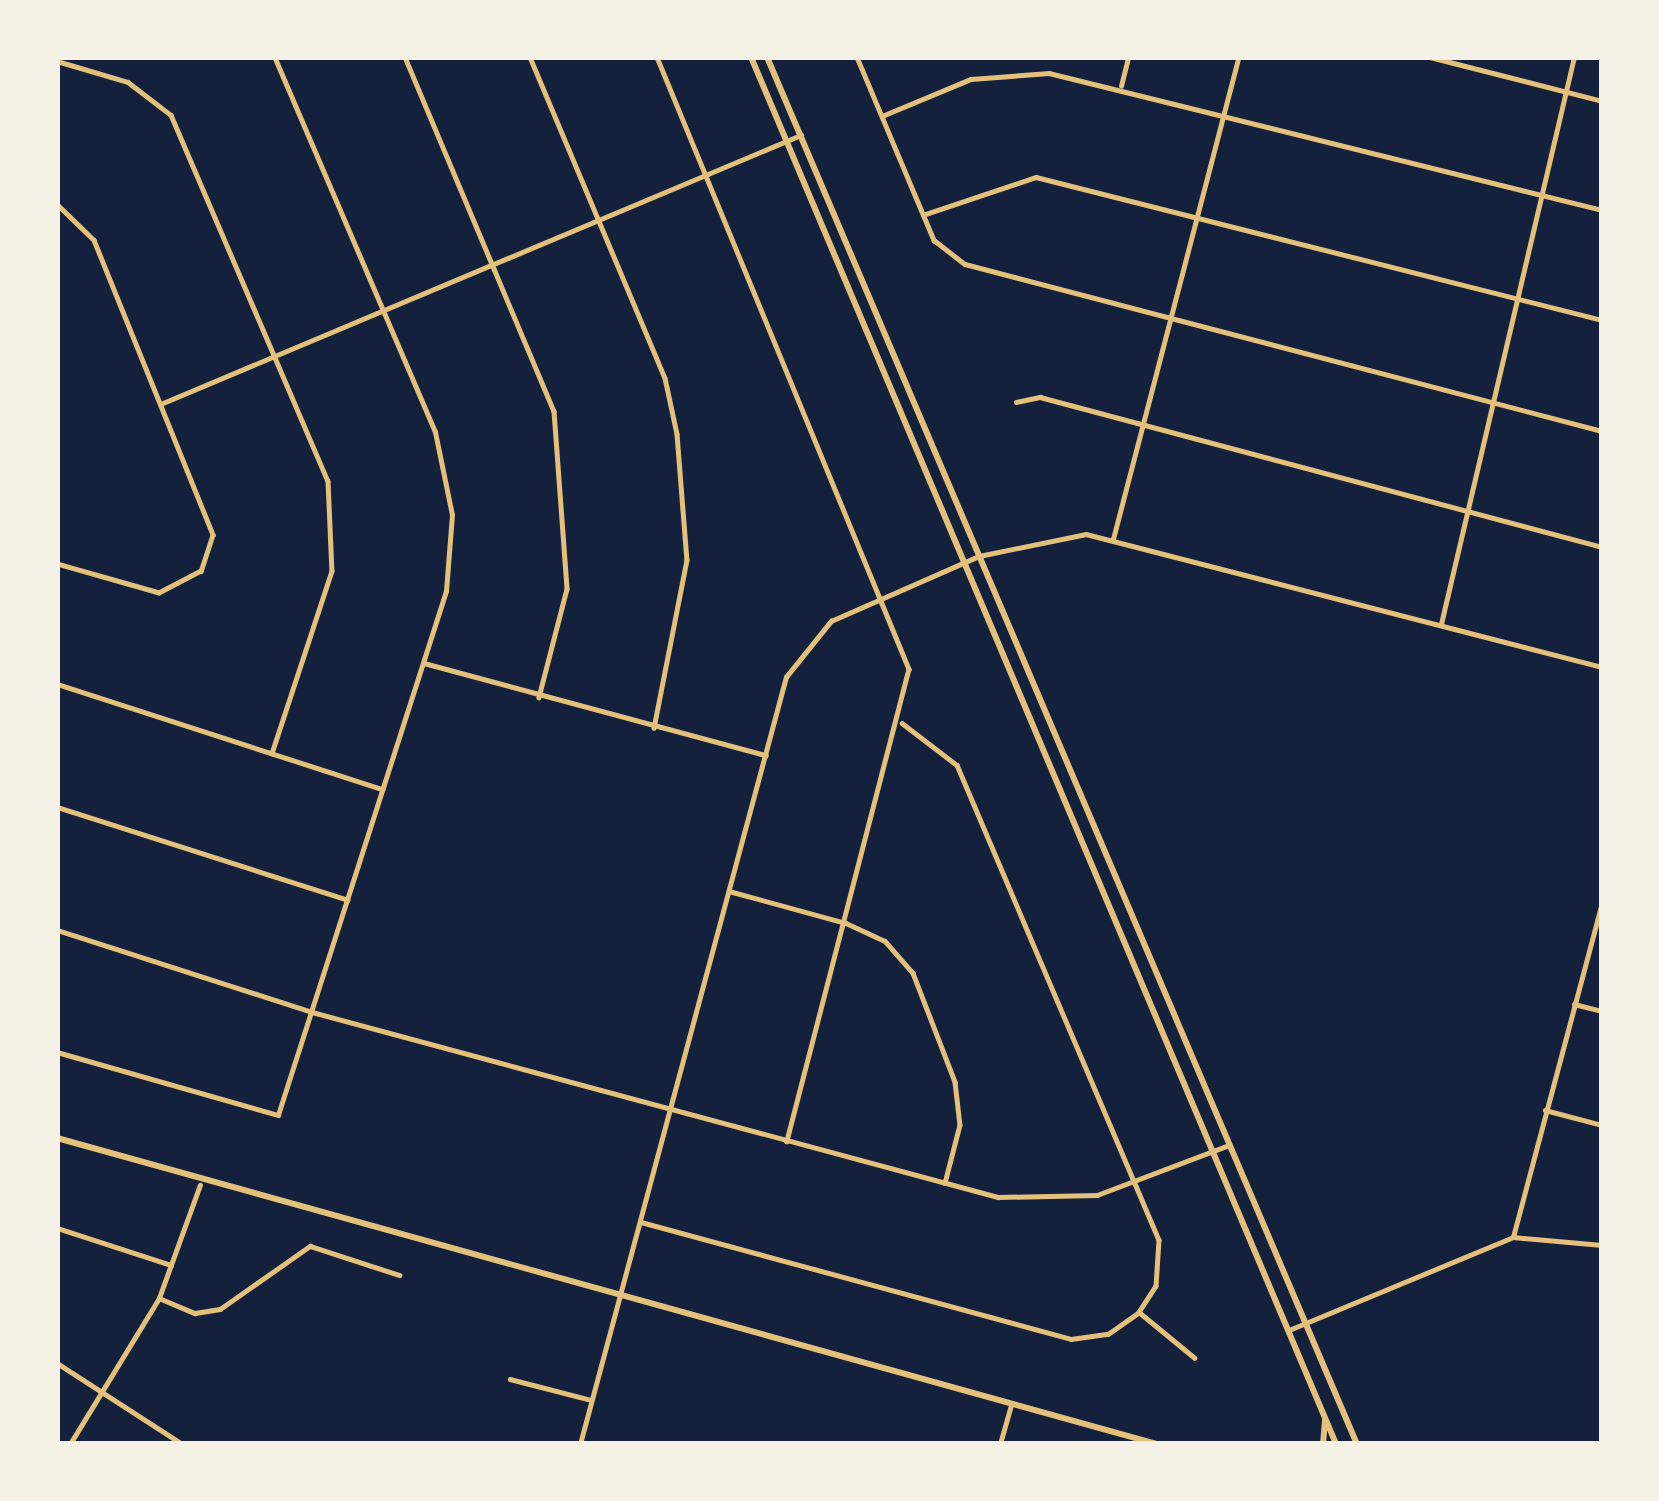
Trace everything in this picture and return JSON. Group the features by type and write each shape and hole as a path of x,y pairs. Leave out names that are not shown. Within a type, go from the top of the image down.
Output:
{"main road":[{"path":"751,57 1336,1444"},
{"path":"767,57 1357,1444"},
{"path":"58,1139 200,1185 1157,1444"},
{"path":"1323,1444 1324,1416"}],"street":[{"path":"57,1052 272,1120 312,1012 448,577 448,488 382,308 274,57"},
{"path":"405,57 490,264 565,466 567,590 539,697"},
{"path":"530,57 665,378 686,497 680,620 654,728"},
{"path":"657,57 885,598 909,669 902,723 787,1141"},
{"path":"857,57 923,215 965,264 1602,431"},
{"path":"1121,86 1128,57"},
{"path":"1113,540 1239,57"},
{"path":"1430,57 1602,101"},
{"path":"1440,626 1574,57"},
{"path":"57,61 128,82 171,115 328,481 335,539 272,753"},
{"path":"882,116 1007,74 1121,86 1602,210"},
{"path":"163,403 801,135"},
{"path":"923,215 1036,177 1198,214 1602,320"},
{"path":"57,204 88,228 212,522 200,571 146,592 57,564"},
{"path":"1016,403 1040,397 1602,547"},
{"path":"580,1444 766,755 800,651 831,621 979,556 1046,534 1113,540 1602,667"},
{"path":"424,664 766,755"},
{"path":"57,684 383,789"},
{"path":"641,1222 1071,1339 1108,1334 1139,1312 1156,1286 1159,1240 957,765 902,723"},
{"path":"57,807 348,900"},
{"path":"729,891 846,923 885,941 913,973 955,1082 960,1125 945,1183"},
{"path":"1514,1237 1602,903"},
{"path":"57,930 312,1012 945,1183 1045,1201 1133,1183 1227,1146"},
{"path":"1574,1004 1602,1011"},
{"path":"1545,1110 1602,1125"},
{"path":"70,1444 159,1298 200,1185"},
{"path":"57,1228 174,1266"},
{"path":"1289,1330 1514,1237 1602,1245"},
{"path":"159,1298 220,1309 310,1246 399,1275"},
{"path":"1139,1312 1195,1358"},
{"path":"57,1363 104,1388 182,1444"},
{"path":"510,1379 591,1400"},
{"path":"1000,1444 1011,1405"}]}
